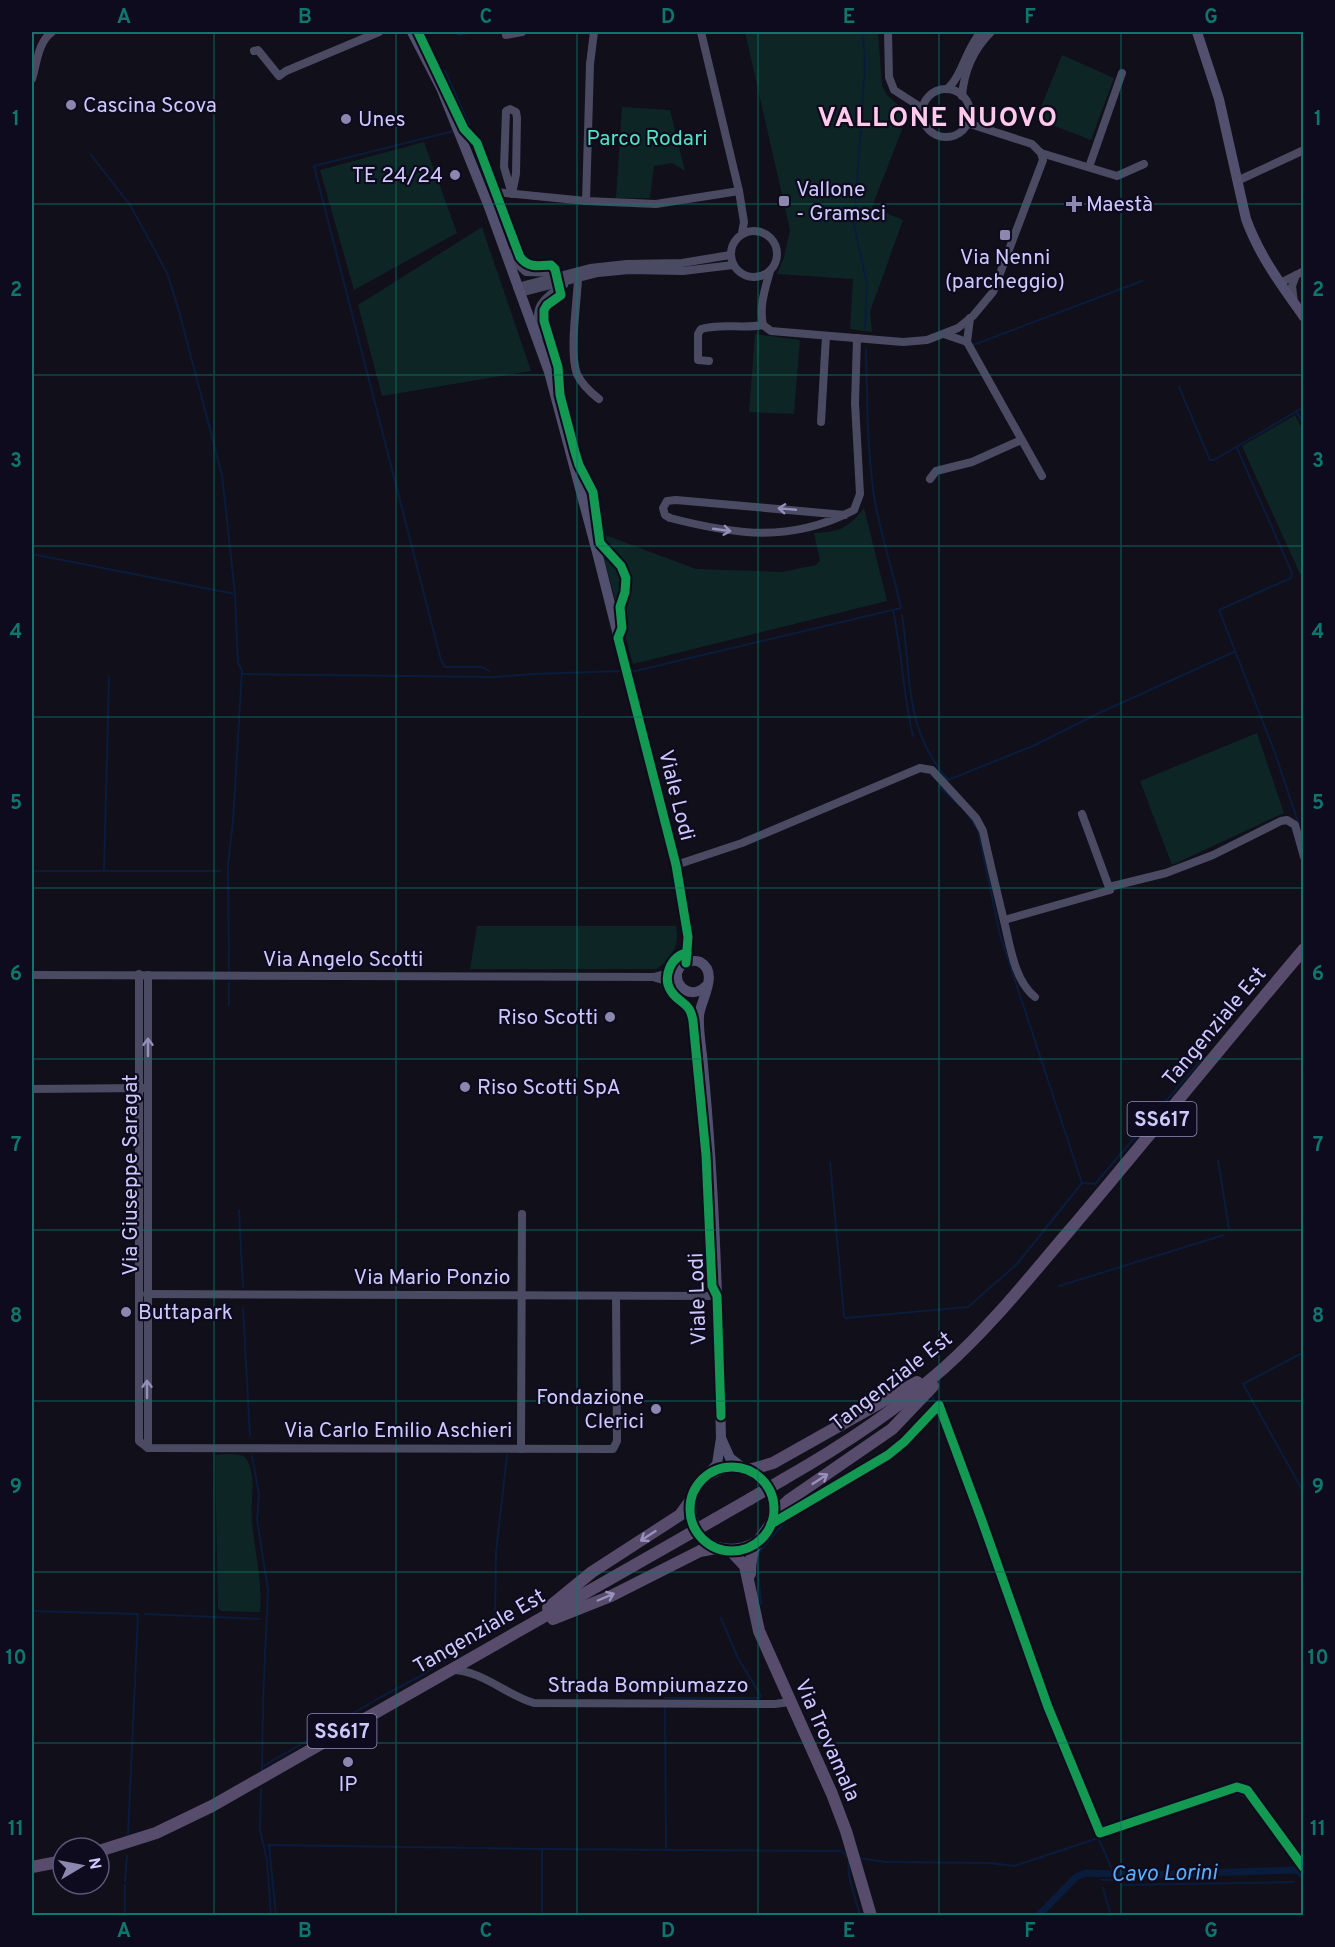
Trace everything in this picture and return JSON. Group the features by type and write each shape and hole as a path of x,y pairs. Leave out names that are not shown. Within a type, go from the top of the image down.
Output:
{"main road":[{"name":"Tangenziale Est","path":"111,1847 156,1833 212,1806 844,1445 908,1399 964,1349 1021,1289 1304,948"},
{"path":"532,1624 592,1572 680,1515 703,1478 722,1468 746,1469 773,1463 911,1386 945,1360 1003,1302 1021,1289"},
{"path":"774,1514 789,1500 892,1429 1006,1313 1021,1289"},
{"path":"691,1498 691,1518 694,1528 707,1543 716,1548 731,1551 744,1549 756,1543 771,1524 774,1514 772,1496 756,1475 746,1469"},
{"name":"Via Trovamala","path":"749,1581 751,1560 756,1543"},
{"path":"532,1624 546,1621 611,1596 700,1551 716,1548"},
{"name":"Via Trovamala","path":"731,1551 745,1566 759,1631 836,1805 871,1916"},
{"path":"32,1867 51,1863"}],"street":[{"path":"32,79 41,44 52,32"},
{"path":"254,51 258,50 279,76 380,32"},
{"name":"Viale Lodi","path":"412,32 441,88 489,207 549,372 676,866 688,937 701,963"},
{"path":"506,35 522,32"},
{"path":"586,201 592,32"},
{"path":"701,32 739,191 744,222 742,233"},
{"path":"888,32 889,77 894,90 922,108"},
{"path":"947,89 954,84 967,51 981,32"},
{"path":"962,96 963,84 971,61 979,44 991,32"},
{"path":"1197,32 1219,99 1252,237 1260,253 1304,317"},
{"path":"1089,167 1122,73"},
{"path":"947,89 962,96 969,109 967,123 954,134 946,136 930,131 922,116 922,108 931,94 947,89"},
{"path":"510,109 516,112 517,118 516,174 512,194 504,167 506,111 510,109"},
{"path":"967,123 1032,144 1041,153 1118,176 1144,164"},
{"path":"1237,181 1304,150"},
{"path":"709,361 698,360 698,334 701,329 747,328 763,325 771,331 826,339 910,341 927,339 958,328 985,303 993,292 1043,160 1041,153"},
{"path":"495,192 586,201 656,204 739,191"},
{"path":"489,207 514,261 526,272 541,274 627,264 682,263 730,255"},
{"path":"742,208 756,230 769,236 775,244 777,256 763,293 763,325"},
{"path":"756,230 742,233 733,242 730,255 738,271 749,277 763,293"},
{"path":"519,290 598,273 683,271 733,265"},
{"path":"749,277 760,276 770,271"},
{"path":"519,290 568,272"},
{"path":"1280,283 1300,273"},
{"path":"1295,304 1292,286 1300,273"},
{"path":"549,372 538,326 538,311 543,299 574,280"},
{"path":"574,280 574,358 577,374 586,389 599,399"},
{"path":"970,318 967,342 1042,476"},
{"path":"944,334 967,342"},
{"path":"821,422 826,339"},
{"path":"845,515 676,500 667,501 663,508 665,515 670,519 715,530 746,534 777,534 812,527 845,515 854,510 860,494 855,403 857,339"},
{"path":"930,479 936,471 972,462 1021,440"},
{"path":"812,527 816,522 813,511"},
{"path":"676,866 742,843 920,768 932,770 975,818 983,831 1006,933 1017,969 1027,990 1035,997"},
{"path":"1004,920 1110,890 1082,814"},
{"path":"1109,887 1166,873 1213,855 1287,820 1295,825 1304,857"},
{"name":"Viale Lodi","path":"682,967 688,937"},
{"path":"696,961 701,963 710,976 706,986 698,992 684,989 678,981 682,967 696,961"},
{"name":"Via Angelo Scotti","path":"32,975 654,977 682,967"},
{"name":"Via Giuseppe Saragat","path":"139,974 144,1088 148,1448"},
{"name":"Via Giuseppe Saragat","path":"148,975 144,1088 139,1441 148,1448"},
{"name":"Via Angelo Scotti","path":"654,977 684,989"},
{"name":"Viale Lodi","path":"703,1478 717,1464 721,1438 711,1152 699,1016 706,986"},
{"name":"Viale Lodi","path":"684,989 699,1016"},
{"path":"32,1089 144,1088"},
{"path":"521,1449 522,1214"},
{"name":"Via Mario Ponzio","path":"147,1294 717,1296"},
{"name":"Via Carlo Emilio Aschieri","path":"148,1448 613,1449 617,1441 616,1296"},
{"path":"721,1438 730,1458 746,1469"},
{"path":"473,1657 471,1665 477,1675"},
{"name":"Strada Bompiumazzo","path":"449,1670 477,1675 534,1703 775,1704 790,1702"}],"green space":[{"path":"745,32 878,32 882,86 887,95 908,114 872,207 903,220 870,312 872,332 850,329 853,279 777,274 784,257 790,230"},
{"path":"1062,55 1114,78 1091,140 1036,119"},
{"name":"Parco Rodari","path":"622,107 670,110 685,171 672,163 654,166 650,198 616,198"},
{"path":"424,142 457,233 354,290 320,170"},
{"path":"482,227 531,371 382,396 358,305"},
{"path":"755,334 800,340 794,414 749,412"},
{"path":"1295,415 1304,433 1304,576 1301,576 1242,446"},
{"path":"864,508 887,601 633,664 603,555 605,535 696,569 782,572 816,565 820,560 814,533 843,528"},
{"path":"1257,733 1284,813 1172,865 1140,781"},
{"path":"477,926 676,926 677,939 674,951 656,969 470,969"},
{"path":"215,1455 241,1455 246,1458 252,1474 252,1520 261,1600 260,1612 221,1611 218,1608"}],"waterway":[{"path":"458,35 474,32"},
{"path":"863,32 865,65 854,225 867,284 865,328"},
{"path":"445,71 470,127"},
{"path":"454,131 314,166 441,660 445,667 482,667 489,671"},
{"path":"91,155 130,205 167,273 222,475 235,594 238,663 242,670 233,821 228,865 229,970"},
{"path":"973,345 1142,281"},
{"path":"631,672 901,608 874,496 869,441 866,348"},
{"path":"1179,387 1210,460 1214,460 1304,407"},
{"path":"1296,411 1304,425"},
{"path":"1237,448 1292,573 1291,578 1219,610 1275,753 1299,825"},
{"path":"32,554 235,594"},
{"path":"893,610 913,736"},
{"path":"902,615 916,721 923,741 948,780 1035,745 1099,713 1234,652"},
{"path":"242,674 494,677 623,671"},
{"path":"104,871 109,677"},
{"path":"941,784 939,786 959,805"},
{"path":"830,1162 846,1318 968,1307 1017,1264 1082,1183 1000,935 978,830 967,813"},
{"path":"32,871 220,871"},
{"path":"229,982 229,1005"},
{"path":"1082,1183 1095,1184 1201,1060"},
{"path":"1218,1160 1229,1229"},
{"path":"239,1210 243,1288"},
{"path":"1059,1286 1224,1235"},
{"path":"243,1308 250,1436"},
{"path":"1304,1352 1243,1384 1304,1493"},
{"path":"931,1394 935,1403"},
{"path":"937,1410 1045,1714 1113,1872"},
{"path":"761,1604 757,1558 784,1523 896,1454 939,1413"},
{"path":"262,1767 424,1674 486,1633 495,1623 496,1552 507,1455"},
{"path":"252,1456 259,1495 257,1519 268,1590 262,1771"},
{"path":"32,1611 138,1614 128,1836"},
{"path":"145,1614 259,1619"},
{"path":"665,1698 759,1698 761,1696 738,1658 721,1618"},
{"path":"665,1707 666,1848"},
{"path":"261,1789 260,1830 267,1860 271,1916"},
{"path":"859,1858 886,1862 990,1863 1014,1866 1231,1794 1240,1794 1248,1800"},
{"path":"1254,1797 1256,1796 1304,1860"},
{"path":"276,1916 269,1845 841,1851 850,1858 850,1878 860,1916"},
{"path":"542,1849 542,1916"},
{"path":"125,1881 127,1856"},
{"name":"Cavo Lorini","path":"1038,1916 1076,1877 1086,1873 1144,1875 1294,1870 1301,1872 1304,1877"},
{"path":"1102,1880 1113,1880 1113,1876"},
{"path":"1123,1885 1294,1882"},
{"path":"125,1885 125,1916"},
{"path":"1103,1888 1111,1916"}],"cycle path":[{"path":"418,32 464,129 477,143 520,257 530,265 551,265 555,269 561,295 547,305 544,310 544,321 558,367 560,395 575,452 593,492 600,543 621,566 626,578 625,592 620,607 622,628 618,638 676,865 688,937 686,963"},
{"path":"687,953 676,958 667,980 671,991 690,1010 693,1021 706,1155 712,1286 717,1296 721,1416"},
{"path":"771,1524 888,1455 904,1442 939,1405 1048,1707 1100,1833 1237,1787 1247,1790 1304,1868"},
{"path":"732,1467 748,1470 762,1479 771,1493 774,1509 771,1525 762,1539 748,1548 732,1551 716,1548 702,1539 693,1525 690,1509 693,1493 702,1479 716,1470 732,1467"}],"place":[{"name":"Cascina Scova","path":"71,105"},
{"name":"Unes","path":"346,119"},
{"name":"TE 24/24","path":"455,175"},
{"name":"Vallone - Gramsci","path":"784,201"},
{"name":"Maestà","path":"1074,204"},
{"name":"Via Nenni (parcheggio)","path":"1005,235"},
{"name":"Riso Scotti","path":"610,1017"},
{"name":"Riso Scotti SpA","path":"465,1087"},
{"name":"Buttapark","path":"126,1312"},
{"name":"Fondazione Clerici","path":"656,1409"},
{"name":"IP","path":"348,1762"}],"district":[{"name":"VALLONE NUOVO","path":"938,117"}]}
